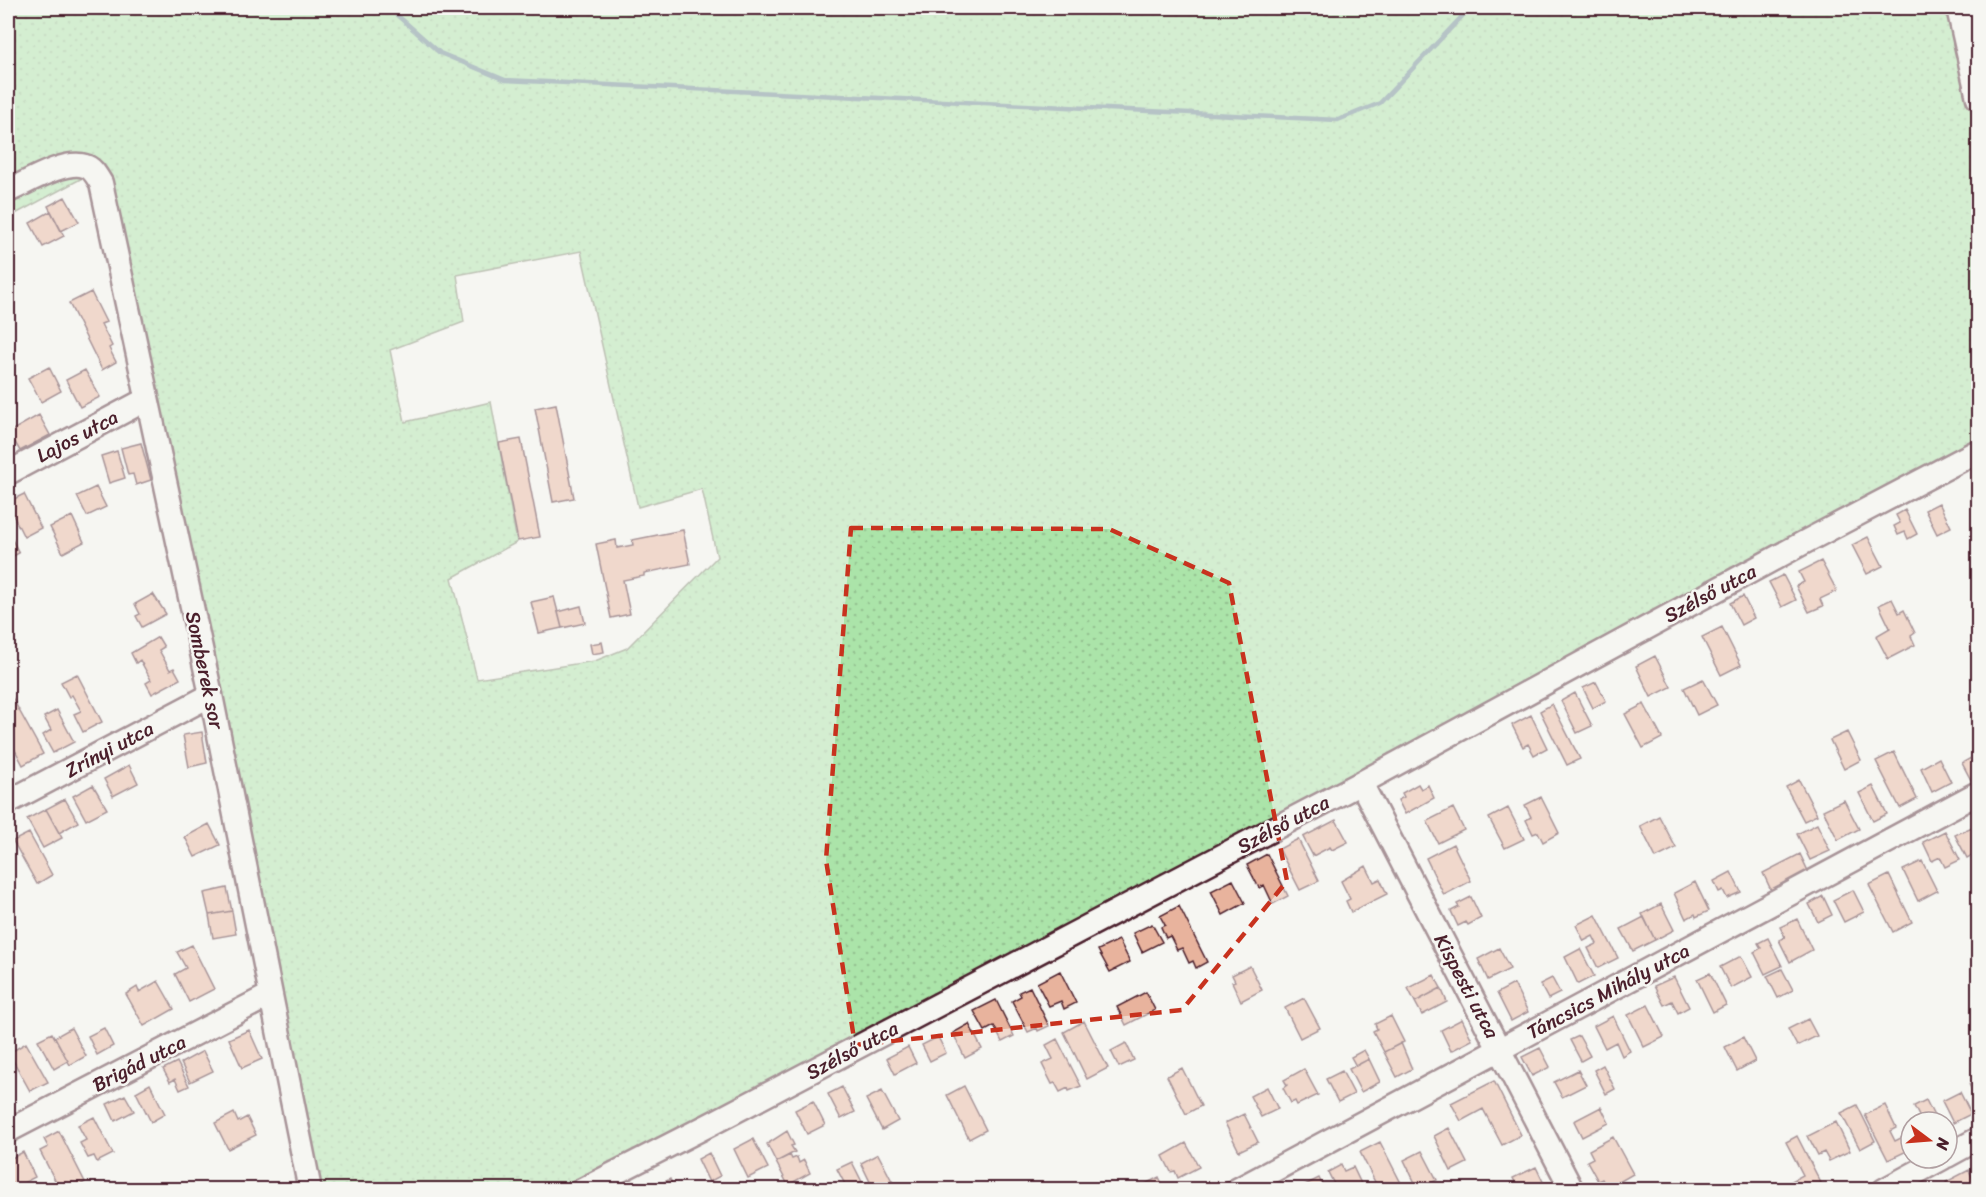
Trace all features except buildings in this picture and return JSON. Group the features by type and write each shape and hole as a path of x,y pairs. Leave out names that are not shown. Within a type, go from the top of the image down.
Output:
{"street":[{"path":"1958,8 1978,98"},
{"name":"Somberek sor","path":"8,191 70,164 86,166 93,171 101,183 211,695 310,1190"},
{"name":"Lajos utca","path":"8,473 147,399"},
{"name":"Szélső utca","path":"582,1190 616,1182 741,1109 1361,783 1803,543 1978,451"},
{"name":"Zrínyi utca","path":"8,802 211,695"},
{"name":"Kispesti utca","path":"1361,783 1572,1190"},
{"name":"Táncsics Mihály utca","path":"1237,1190 1978,793"},
{"name":"Brigád utca","path":"8,1131 270,995"},
{"path":"1959,1149 1978,1139"},
{"path":"1884,1190 1921,1170"}],"highlighted area":[{"path":"851,528 1109,529 1229,583 1287,881 1182,1010 855,1045 826,860"}],"green space":[{"path":"8,8 1978,8 1978,461 978,990 608,1189 305,1189 135,386 88,175 8,218","holes":["581,251 638,507 702,489 717,557 627,648 595,661 477,679 452,578 517,542 491,402 405,422 390,350 464,322 457,275"]}],"waterway":[{"path":"389,8 440,53 505,80 1338,120 1380,103 1470,8"}]}
